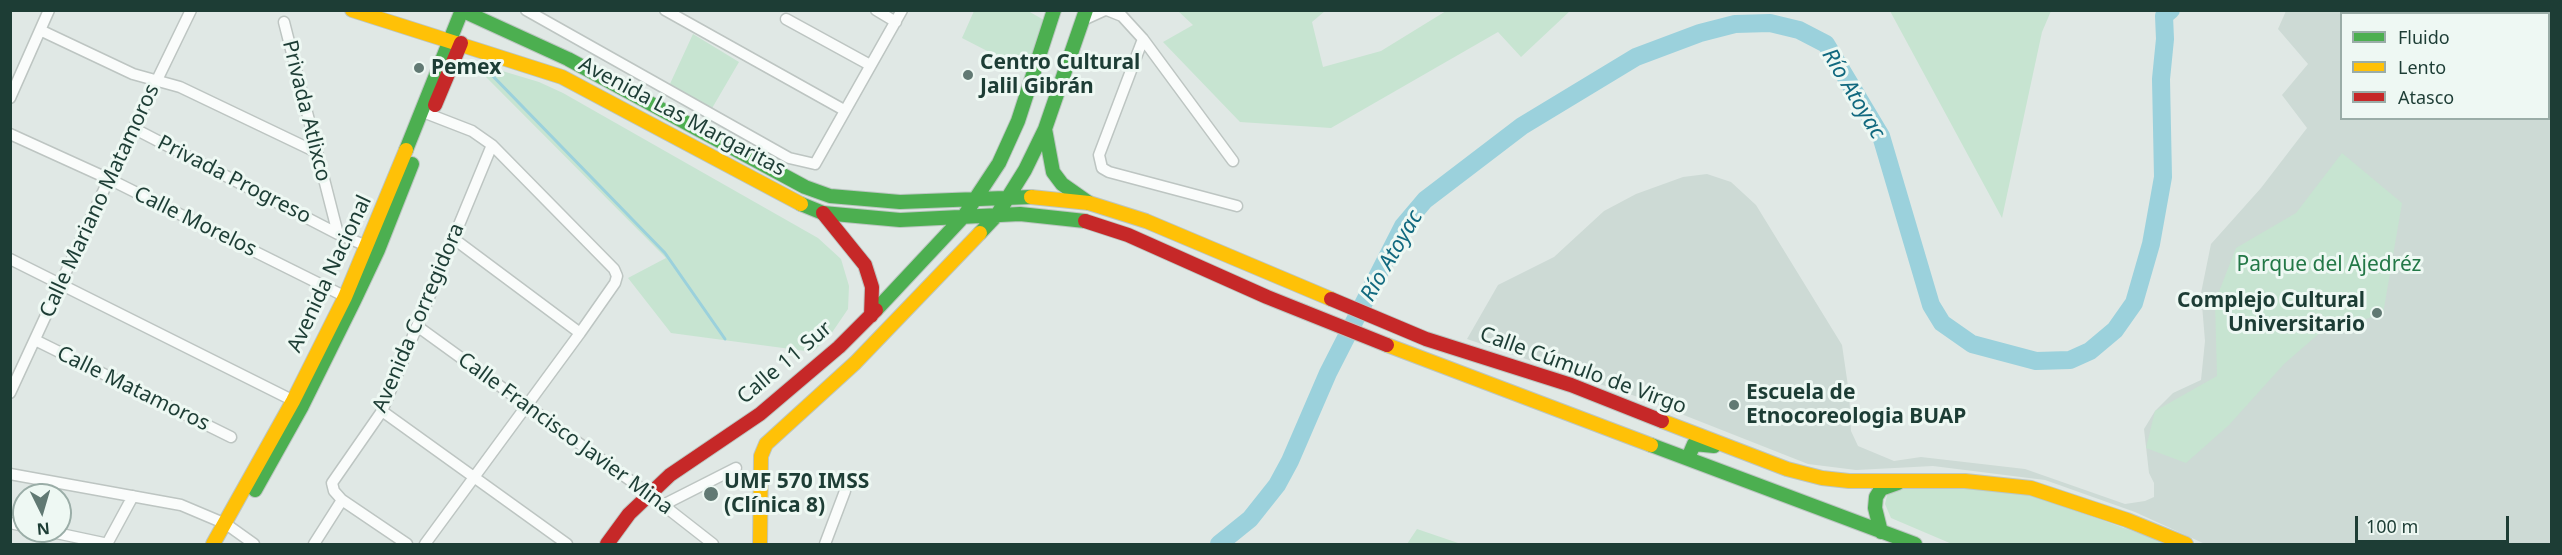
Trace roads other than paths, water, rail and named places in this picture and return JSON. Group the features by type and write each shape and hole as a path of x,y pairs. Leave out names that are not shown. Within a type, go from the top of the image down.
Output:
{"main road":[{"name":"Avenida Las Margaritas","path":"352,10 456,41 562,77 823,213 900,220 997,215"},
{"name":"Calle 11 Sur","path":"607,544 629,514 670,475 760,414 871,316 920,267 964,216 999,163 1018,121 1054,10"},
{"name":"Avenida Las Margaritas","path":"462,11 568,59 805,186 830,196 900,202 977,198"},
{"name":"Avenida Nacional","path":"223,544 230,527 298,403 373,248 456,41 462,11"},
{"path":"760,544 761,456 766,444 855,363 939,279 997,215 1045,129 1085,15"},
{"path":"1045,129 1053,172 1062,184 1089,202"},
{"name":"Calle Cúmulo de Virgo","path":"977,198 1051,197 1089,202 1146,221 1426,339 1571,386 1787,469 1822,478 1849,481 1915,479 1965,481 2031,488 2127,520 2186,544"},
{"path":"823,213 865,265 872,287 871,316"},
{"name":"Calle Cúmulo de Virgo","path":"997,215 1052,215 1088,221 1128,235 1267,297 1418,357 1915,544"},
{"path":"920,267 939,279"},
{"path":"1688,458 1691,448 1698,443 1737,450"},
{"path":"1881,532 1875,508 1876,497 1881,489 1915,479"},
{"name":"Avenida Nacional","path":"213,544 230,527"}],"street":[{"path":"10,98 42,31 49,10"},
{"name":"Calle Mariano Matamoros","path":"10,393 13,381 35,340 133,128 191,10"},
{"path":"526,10 789,158 815,164 902,10"},
{"path":"665,10 844,110"},
{"path":"876,10 896,22"},
{"path":"1085,15 1106,10 1122,16 1143,39 1233,161"},
{"path":"786,19 870,65"},
{"name":"Privada Atlixco","path":"284,22 315,152 338,234"},
{"path":"42,31 134,74 180,87 315,152"},
{"path":"1143,39 1099,155 1102,168 1108,172 1237,206"},
{"path":"425,544 580,333 615,284 617,276 614,269 492,145 472,131 427,113"},
{"name":"Privada Progreso","path":"133,128 338,234 373,248"},
{"name":"Calle Morelos","path":"10,134 109,179 350,299"},
{"name":"Avenida Corregidora","path":"342,500 332,483 382,411 492,145"},
{"path":"454,239 580,333"},
{"path":"10,259 298,403"},
{"name":"Calle Francisco Javier Mina","path":"417,326 649,494 713,544"},
{"name":"Calle Matamoros","path":"35,340 231,437"},
{"path":"382,411 567,544"},
{"path":"663,505 736,468"},
{"path":"10,474 182,505 230,527 254,544"},
{"path":"825,544 845,491"},
{"path":"72,536 107,544 133,496"},
{"path":"314,544 342,500 407,544"}],"waterway":[{"name":"Río Atoyac","path":"1219,544 1250,519 1277,485 1290,461 1328,373 1403,226 1425,200 1522,126 1636,57 1700,33 1735,24 1770,23 1799,30 1826,44 1881,136 1931,305 1942,323 1972,344 2036,361 2070,360 2090,351 2115,330 2134,303 2151,244 2163,177 2161,79 2165,39 2164,16 2171,10"},
{"path":"486,69 665,253 725,339"}],"place":[{"name":"Pemex","path":"419,68"},
{"name":"Centro Cultural Jalil Gibrán","path":"968,75"},
{"name":"Complejo Cultural Universitario","path":"2377,313"},
{"name":"Escuela de Etnocoreologia BUAP","path":"1734,405"},
{"name":"UMF 570 IMSS (Clínica 8)","path":"711,494"}],"park label":[{"name":"Parque del Ajedréz","path":"2329,265"}]}
